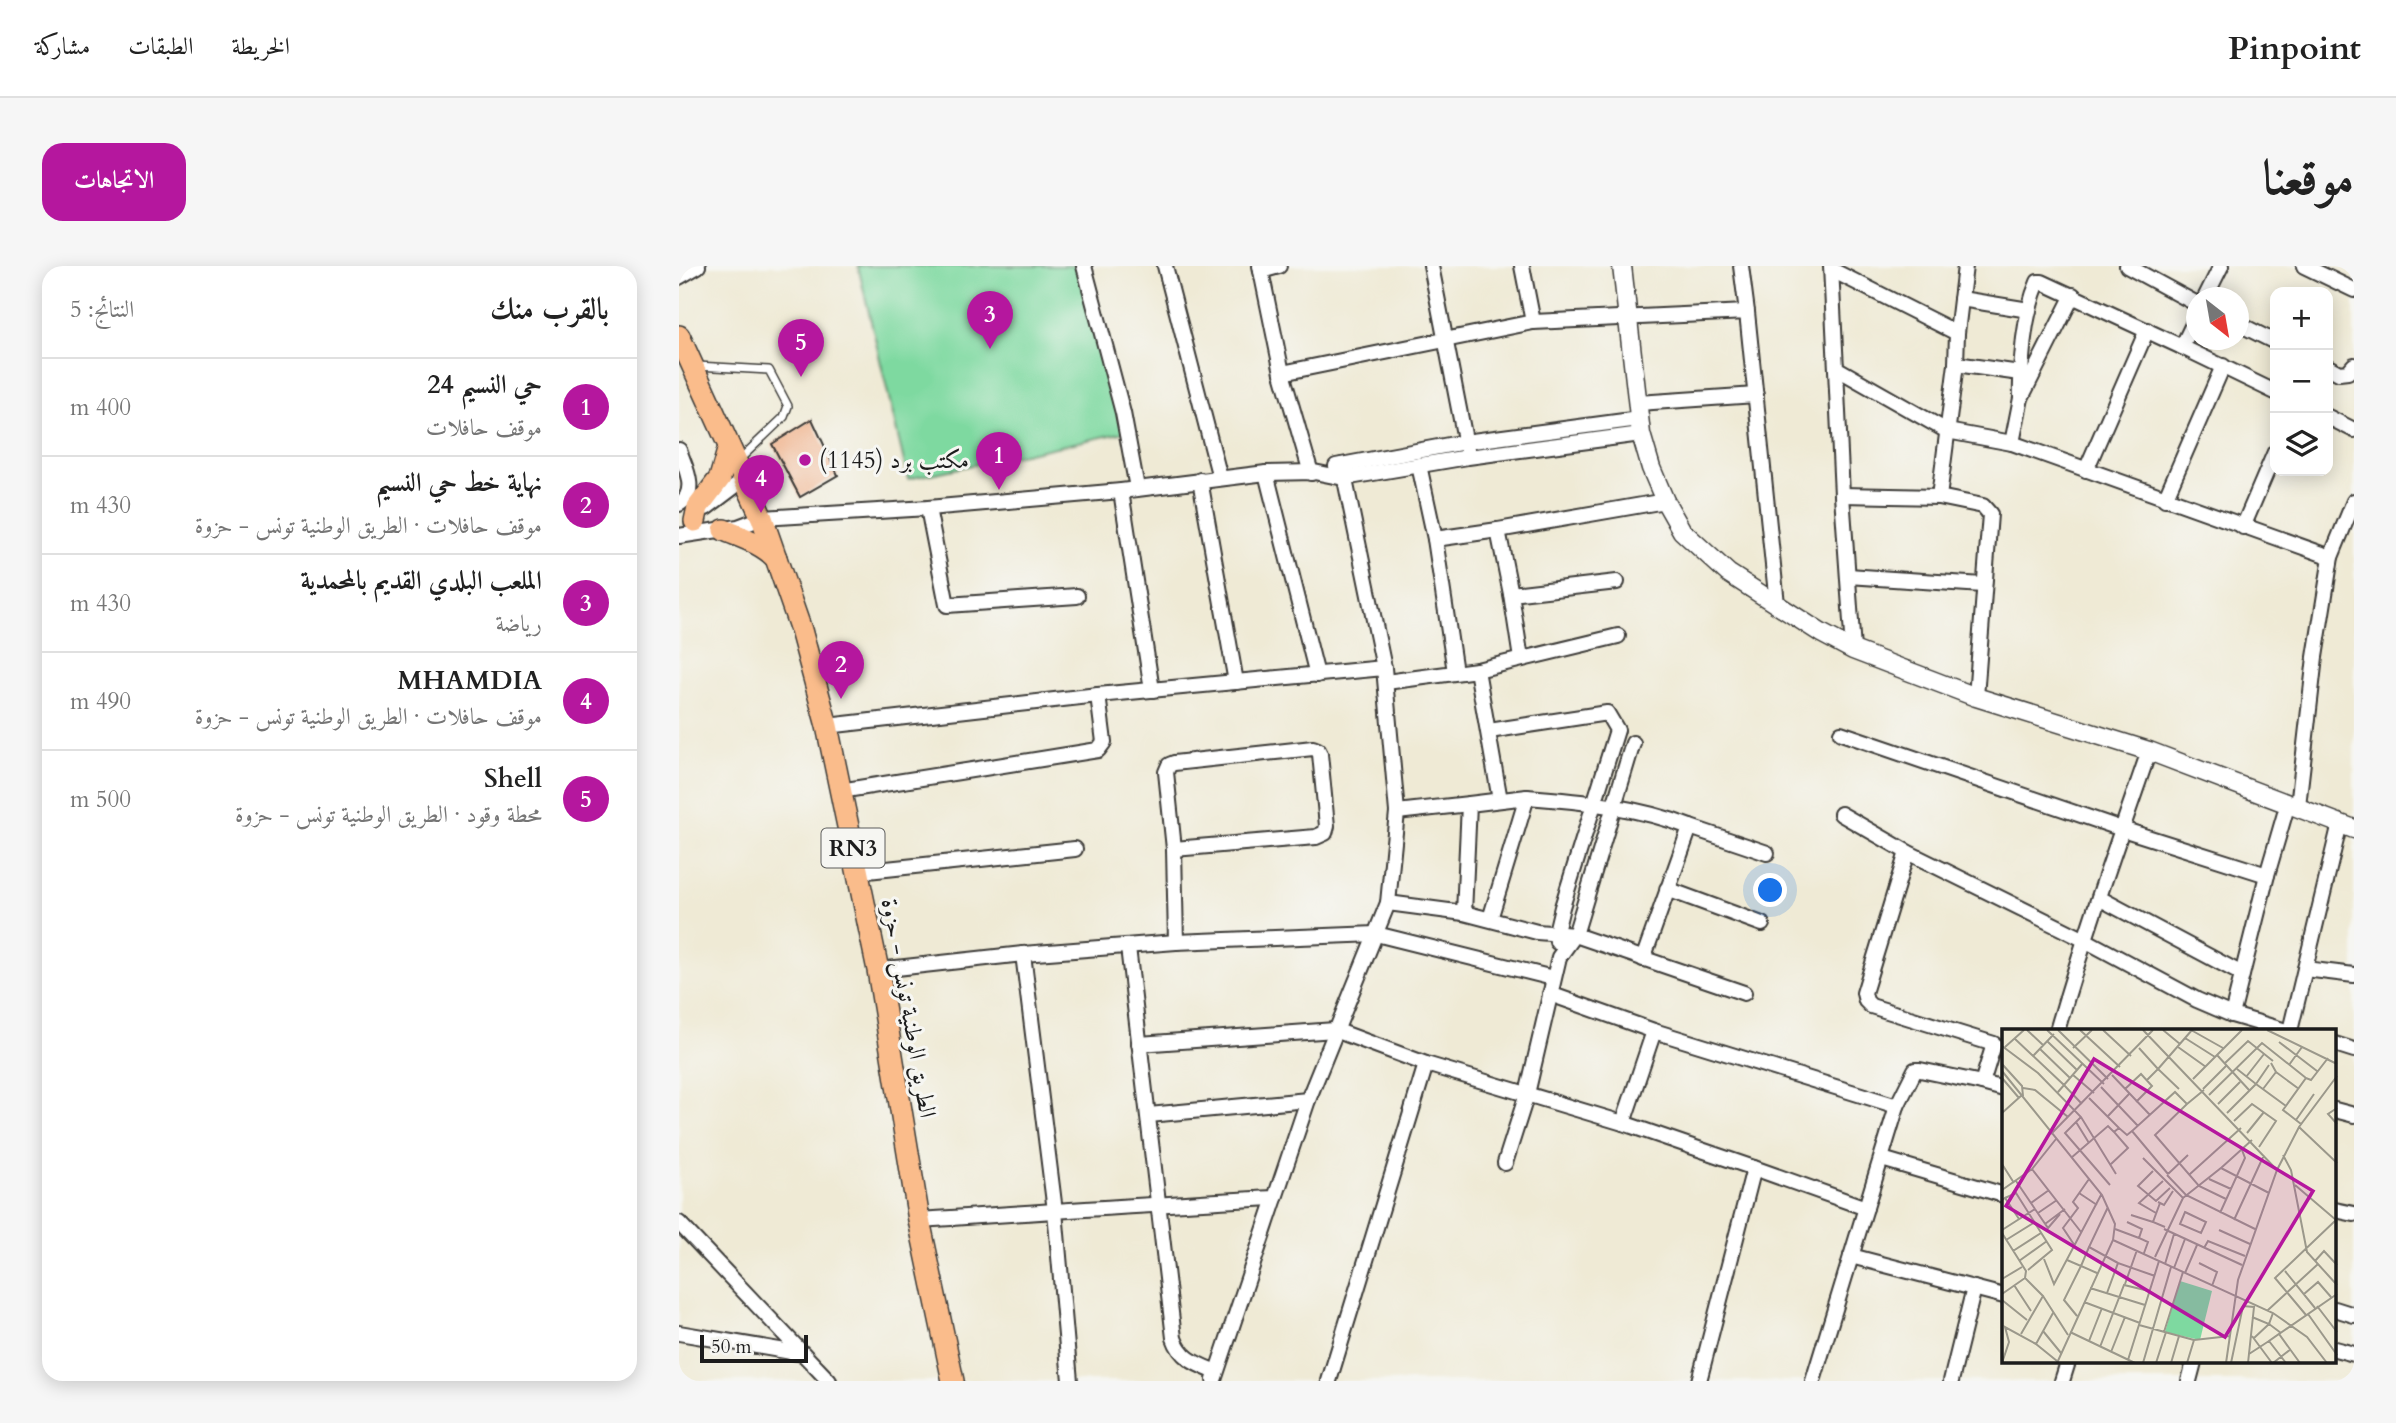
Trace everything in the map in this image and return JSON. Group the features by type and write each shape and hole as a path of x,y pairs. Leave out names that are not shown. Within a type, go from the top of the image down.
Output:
{"main road":[{"name":"الطريق الوطنية تونس - حزوة","path":"679,336 762,518 801,630 827,726 878,970 919,1220 954,1381"},
{"path":"687,531 698,507 719,478 736,464"},
{"path":"724,530 756,542 776,558"}],"street":[{"path":"679,277 698,266"},
{"path":"1084,266 1123,413 1137,488"},
{"path":"1165,266 1220,478"},
{"path":"1279,266 1261,268 1282,373 1313,472"},
{"path":"1431,266 1466,450"},
{"path":"1522,266 1533,323"},
{"path":"1622,266 1639,419 1651,468 1682,531 1728,573 1821,633 1853,650 1976,697 2149,751 2347,826 2289,1029"},
{"path":"1741,266 1777,604"},
{"path":"1940,497 1965,266"},
{"path":"2211,287 2221,266"},
{"path":"2304,266 2354,290"},
{"path":"2132,267 2186,298"},
{"path":"1853,650 1842,495 1832,268 1957,333"},
{"path":"2012,443 2021,398 2020,373 2029,310 2038,282 2073,295 2270,390"},
{"path":"2021,398 2073,295"},
{"path":"1961,299 2029,310"},
{"path":"1282,373 1533,323 1747,312"},
{"path":"2249,329 2270,340"},
{"path":"2086,470 2147,330"},
{"path":"2182,346 2186,337"},
{"path":"1956,364 2020,373"},
{"path":"2333,370 2339,373 2348,372 2354,365"},
{"path":"2165,499 2223,366"},
{"path":"1836,368 1947,431 2012,443 2331,557"},
{"path":"1343,471 1639,419 1756,395"},
{"path":"2333,420 2354,430"},
{"path":"679,450 691,488 684,502 679,504"},
{"path":"687,531 724,530 762,518 928,508 1121,491 1266,473 1419,465 1466,450"},
{"path":"687,531 717,498 736,464"},
{"path":"2243,527 2270,464"},
{"path":"1419,465 1435,539 1455,672"},
{"path":"1128,947 1174,1338 1178,1349 1193,1363 1215,1377 1308,1100 1388,904 1397,812 1385,675 1343,471"},
{"path":"1266,473 1317,675"},
{"path":"1199,480 1236,682"},
{"path":"1121,491 1151,690"},
{"path":"1842,495 1940,497 1983,506 1990,514 1976,697"},
{"path":"1435,539 1665,501"},
{"path":"2232,1015 2267,874 2293,804 2331,557 2354,501"},
{"path":"928,508 947,605 1077,596"},
{"path":"1498,530 1521,659"},
{"path":"1848,576 1983,584"},
{"path":"1511,594 1617,582"},
{"path":"827,726 1098,695 1317,675 1385,675 1477,670 1618,636"},
{"path":"1477,670 1500,800"},
{"path":"840,791 1098,750 1104,742 1098,695"},
{"path":"1489,731 1607,713 1617,730 1556,932 1559,957"},
{"path":"1841,733 2267,874"},
{"path":"1504,1163 1527,1094 1559,957 1575,935 1633,743"},
{"path":"1174,849 1325,833 1327,826 1318,750 1313,748 1169,765 1166,772 1174,849 1175,942"},
{"path":"2058,1029 2083,939 2149,751"},
{"path":"1397,812 1527,797 1594,802 1676,821 1767,853"},
{"path":"1490,919 1527,797"},
{"path":"1464,913 1469,804"},
{"path":"1841,814 1907,852 2083,939 2167,985 2232,1015 2281,1029"},
{"path":"1643,959 1690,827"},
{"path":"858,872 1075,849"},
{"path":"1907,852 1864,993 1866,1001 1871,1006 1999,1046 1982,1083"},
{"path":"1667,889 1762,924"},
{"path":"2099,898 2242,974"},
{"path":"1388,904 1464,913 1537,932 1575,935 1744,993"},
{"path":"878,970 1023,954 1175,942 1376,934 1553,978"},
{"path":"1023,954 1055,1211 1070,1381"},
{"path":"2305,969 2354,975"},
{"path":"1549,993 1654,1031 1897,1107"},
{"path":"1139,1044 1335,1030 1426,1064 1623,1123 1866,1208"},
{"path":"1623,1123 1654,1031"},
{"path":"2337,1045 2354,1050"},
{"path":"1329,1381 1426,1064"},
{"path":"1813,1381 1897,1107 1915,1070 2002,1088"},
{"path":"1149,1115 1308,1100"},
{"path":"2337,1111 2354,1115"},
{"path":"1882,1159 2002,1194"},
{"path":"1699,1381 1754,1168"},
{"path":"919,1220 1275,1198"},
{"path":"679,1223 829,1381"},
{"path":"1851,1256 2002,1295"},
{"path":"1951,1381 1974,1288"},
{"path":"2337,1310 2354,1315"},
{"path":"679,1333 803,1353"},
{"path":"2337,1350 2354,1354"},
{"path":"2062,1381 2067,1364"},
{"path":"2189,1381 2193,1364"}],"lane":[{"path":"692,366 769,370 788,406 784,416 736,464"}],"green space":[{"path":"858,266 1082,266 1125,432 908,479"}],"building":[{"name":"مكتب برد (1145)","path":"812,419 838,475 800,497 772,444"}],"place":[{"name":"الملعب البلدي القديم بالمحمدية","path":"990,349"},
{"name":"Shell","path":"801,377"},
{"name":"مكتب برد (1145)","path":"805,460"},
{"name":"حي النسيم 24","path":"999,490"},
{"name":"MHAMDIA","path":"761,513"},
{"name":"نهاية خط حي النسيم","path":"841,699"}]}
